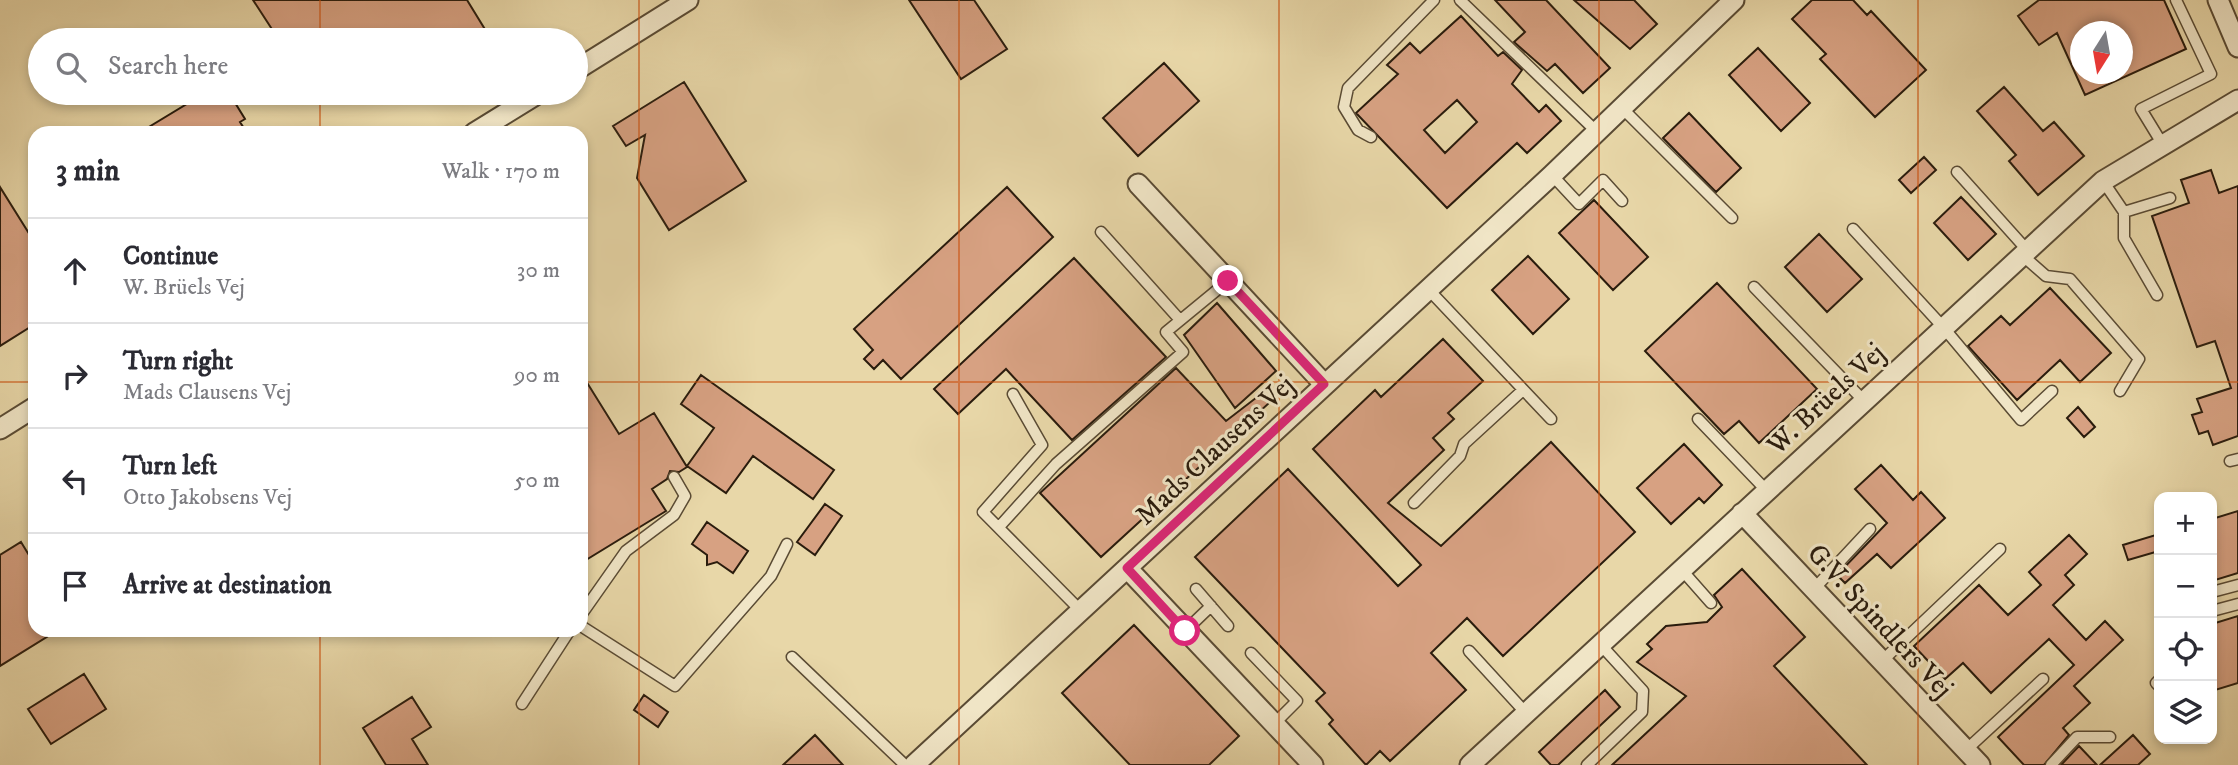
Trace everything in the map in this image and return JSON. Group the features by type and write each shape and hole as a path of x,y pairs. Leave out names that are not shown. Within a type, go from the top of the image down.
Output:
{"street":[{"path":"588,62 688,0"},
{"name":"Mads Clausens Vej","path":"914,765 1552,175 1734,0"},
{"path":"2218,0 2238,47"},
{"name":"W. Brüels Vej","path":"1470,765 2103,181 2238,100"},
{"path":"485,126 520,105"},
{"path":"1138,184 1324,384"},
{"path":"0,429 28,412"},
{"name":"G.V. Spindlers Vej","path":"1742,513 1980,765"},
{"path":"1127,568 1308,763"}],"lane":[{"path":"1371,137 1358,130 1344,107 1348,88 1434,0"},
{"path":"1460,0 1597,132"},
{"path":"2163,145 2141,108 2211,74 2176,0"},
{"path":"1621,106 1732,218"},
{"path":"1957,172 2046,276 2070,279 2139,359 2120,391"},
{"path":"1552,175 1579,204 1603,180 1622,201"},
{"path":"2103,181 2124,212 2124,239 2157,295"},
{"path":"2124,212 2170,198"},
{"path":"1853,229 1943,327 2021,420 2052,391"},
{"path":"1101,232 1180,320"},
{"path":"999,527 1056,464 1183,352 1166,332 1228,281"},
{"path":"1754,287 1864,401"},
{"path":"1428,288 1551,419"},
{"path":"1414,503 1460,456 1464,444 1523,390"},
{"path":"1013,394 1042,445 983,512 1081,611"},
{"path":"1698,419 1766,490"},
{"path":"588,605 626,551 674,515 685,496 674,477"},
{"path":"1814,589 1870,529"},
{"path":"588,630 675,686 771,576 787,544"},
{"path":"1882,661 2000,549"},
{"path":"1681,569 1711,604"},
{"path":"2217,591 2238,585"},
{"path":"1196,589 1228,626"},
{"path":"2217,610 2238,604"},
{"path":"1185,631 1211,607"},
{"path":"522,705 566,637"},
{"path":"1587,765 1642,712 1643,691 1599,644"},
{"path":"1469,651 1525,712"},
{"path":"1251,653 1297,701 1274,724"},
{"path":"792,657 905,765"},
{"path":"1966,750 2043,680"},
{"path":"2051,765 2077,737 2110,737"}],"building":[{"path":"253,0 467,0 484,28 271,28"},
{"path":"909,0 974,0 1007,49 961,79"},
{"path":"1495,0 1546,0 1610,68 1583,93 1555,64 1547,71 1514,42 1525,32"},
{"path":"1574,0 1634,0 1657,24 1630,49"},
{"path":"1812,0 1853,0 1867,15 1871,11 1926,70 1875,117 1820,59 1826,54 1792,19"},
{"path":"2039,0 2164,0 2186,49 2133,73 2133,21 2070,21 2070,62 2057,33 2039,45 2018,16"},
{"path":"1461,16 1498,56 1503,52 1522,70 1512,84 1539,112 1546,105 1561,121 1527,153 1517,143 1447,208 1356,113 1398,74 1387,65 1410,43 1420,53","holes":["1457,100 1477,122 1445,153 1424,130"]},
{"path":"1758,48 1810,103 1781,131 1729,75"},
{"path":"1164,63 1199,101 1138,156 1103,118"},
{"path":"684,82 746,181 669,230 637,178 645,135 626,146 613,126"},
{"path":"2080,84 2109,84 2085,95"},
{"path":"2004,87 2043,131 2054,122 2084,156 2038,195 2009,161 2016,155 1977,111"},
{"path":"185,105 236,105 245,119 240,122 243,126 151,126"},
{"path":"1689,113 1741,168 1716,192 1663,138"},
{"path":"1924,157 1936,170 1911,193 1899,180"},
{"path":"2211,170 2219,193 2238,186 2238,436 2213,445 2208,431 2199,434 2192,415 2202,412 2197,399 2231,388 2215,341 2197,347 2152,216 2189,203 2181,180"},
{"path":"0,187 28,232 28,328 0,346"},
{"path":"1007,187 1053,237 901,379 883,360 874,369 864,359 873,350 854,329"},
{"path":"1961,197 1996,234 1968,260 1934,223"},
{"path":"1594,200 1648,257 1613,290 1559,233"},
{"path":"1819,234 1862,279 1827,312 1785,267"},
{"path":"1528,256 1569,299 1533,334 1492,290"},
{"path":"1074,258 1166,357 1072,440 1006,369 958,414 934,389"},
{"path":"1717,283 1817,389 1759,443 1739,421 1724,434 1645,351"},
{"path":"2050,288 2111,353 2080,382 2060,360 2017,400 1968,346 2001,316 2010,325"},
{"path":"1217,303 1276,371 1235,408 1184,335"},
{"path":"1443,339 1483,381 1448,413 1454,419 1433,438 1444,450 1388,503 1441,546 1551,442 1635,532 1503,656 1467,618 1431,653 1466,690 1390,761 1380,751 1366,765 1329,724 1333,720 1316,701 1325,693 1195,557 1288,469 1398,586 1421,565 1313,449 1375,390 1381,397"},
{"path":"1176,368 1226,421 1261,394 1269,403 1101,557 1040,493"},
{"path":"701,375 834,470 813,499 753,456 726,493 687,466 714,428 681,404"},
{"path":"588,384 619,434 654,413 687,467 679,472 670,471 667,479 652,489 666,511 588,559"},
{"path":"2078,407 2095,427 2084,437 2067,418"},
{"path":"1684,444 1722,485 1704,503 1699,498 1671,524 1637,488"},
{"path":"1881,465 1913,500 1921,492 1945,518 1891,568 1877,554 1845,583 1837,575 1887,523 1855,489"},
{"path":"825,504 842,516 815,555 797,542"},
{"path":"2238,511 2238,573 2217,579 2217,555 2217,517"},
{"path":"707,522 748,551 733,573 717,562 707,565 707,555 692,544"},
{"path":"2069,535 2087,554 2065,575 2074,585 2053,605 2086,640 2105,621 2123,640 2074,686 2090,703 2063,728 2069,735 2044,765 2024,765 1998,737 2074,665 2049,639 1991,693 1963,663 1945,679 1914,646 1979,585 2008,615 2041,585 2029,572"},
{"path":"2154,536 2154,552 2128,560 2123,545"},
{"path":"21,542 28,554 28,637 47,637 0,666 0,555"},
{"path":"1742,569 1805,637 1774,666 1867,765 1612,765 1686,696 1637,662 1652,649 1647,644 1666,626 1707,622 1722,607 1714,595"},
{"path":"2238,616 2238,683 2217,689 2217,681 2217,622"},
{"path":"1134,625 1239,736 1209,765 1130,765 1062,693"},
{"path":"84,674 106,709 51,744 28,709"},
{"path":"1605,690 1620,707 1558,765 1551,765 1539,752"},
{"path":"644,695 668,712 658,727 634,710"},
{"path":"412,697 431,727 412,739 428,765 386,765 363,728"},
{"path":"815,735 843,765 783,765"},
{"path":"2133,735 2150,754 2138,765 2100,765"},
{"path":"2079,746 2097,765 2061,765"}],"route":[{"path":"1185,631 1127,568 1324,384 1228,281"}]}
